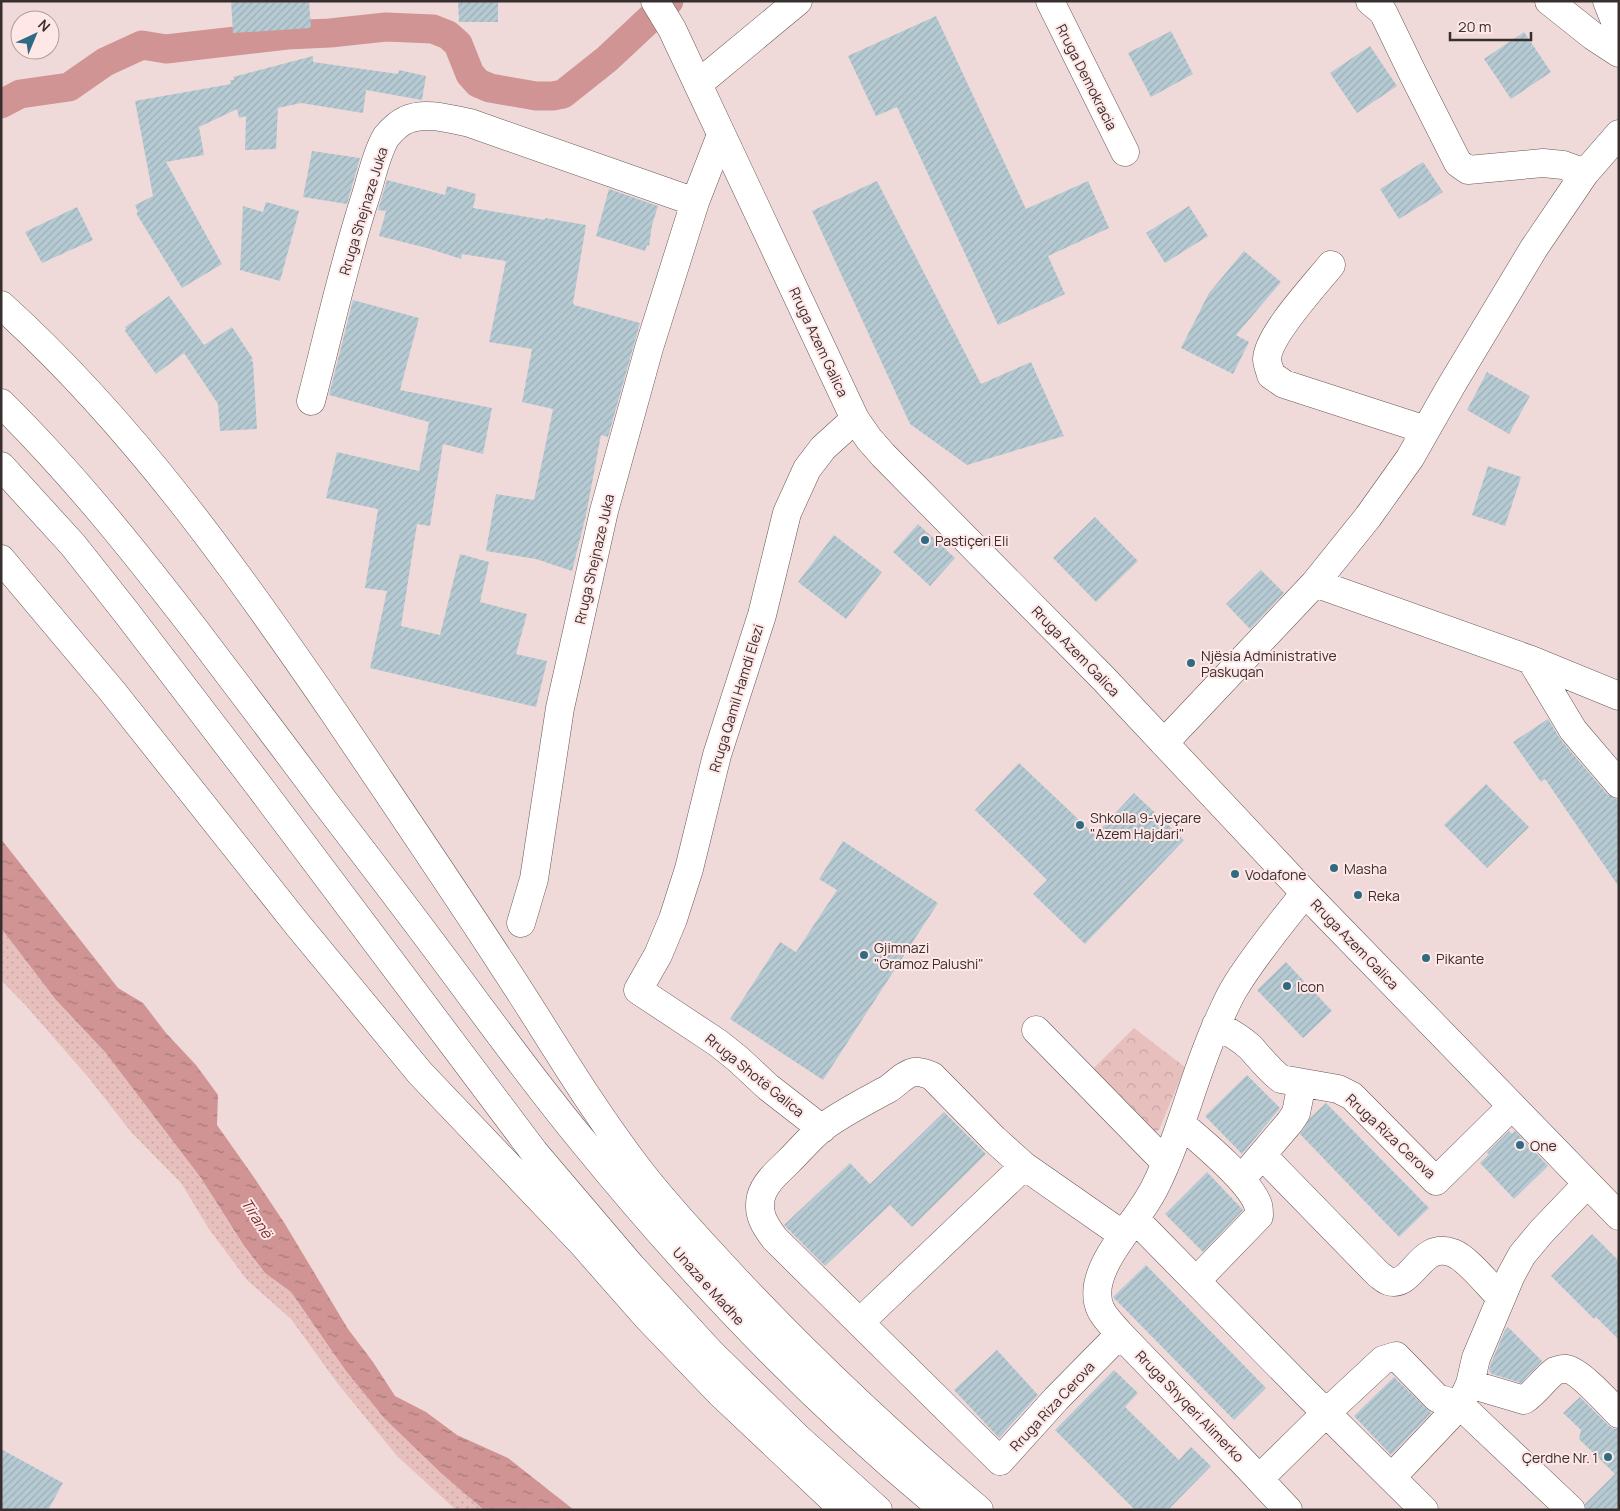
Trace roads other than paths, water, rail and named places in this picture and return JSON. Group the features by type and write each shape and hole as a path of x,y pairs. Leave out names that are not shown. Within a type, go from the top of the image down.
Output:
{"main road":[{"name":"Rruga Azem Galica","path":"654,1 672,29 855,418 869,440 1104,679 1511,1107 1619,1216"},
{"path":"698,84 798,1"},
{"name":"Rruga Demokracia","path":"1050,1 1125,152"},
{"path":"1370,1 1383,12 1458,163 1468,170 1543,163 1563,165 1585,173"},
{"path":"1549,1 1593,36 1619,53"},
{"path":"1607,1 1619,31"},
{"name":"Rruga Shejnaze Juka","path":"312,401 358,221 380,150 386,137 406,120 418,117 440,116 470,123 695,202"},
{"path":"1164,743 1315,584 1373,510 1410,458 1534,248 1585,173 1619,134"},
{"name":"Rruga Shejnaze Juka","path":"521,923 534,879 560,708 604,511 649,348 695,202 721,135"},
{"path":"1331,265 1286,322 1271,345 1267,360 1271,375 1284,384 1426,430"},
{"path":"1,305 29,330 82,385 192,514 323,697 500,961 593,1108 639,1170 702,1243 777,1324 848,1394 979,1510"},
{"name":"Unaza e Madhe","path":"1,403 27,428 90,497 143,562 581,1139 660,1232 742,1322 836,1415 944,1510"},
{"name":"Rruga Qamil Hamdi Elezi","path":"638,990 658,955 676,911 689,869 716,755 762,615 787,513 808,469 823,448 855,418"},
{"path":"1,466 73,545 126,612 534,1152 631,1266 711,1353 799,1439 878,1510"},
{"path":"1,559 118,698 304,932 420,1073 581,1242 647,1317 720,1393 844,1510"},
{"path":"1315,584 1531,660 1619,696"},
{"path":"1531,660 1573,730 1619,784"},
{"path":"1120,1334 1102,1314 1098,1300 1098,1284 1107,1263 1155,1187 1181,1124 1192,1086 1216,1025 1236,984 1306,893"},
{"name":"Rruga Shotë Galica","path":"638,990 718,1043 768,1087 822,1129"},
{"name":"Rruga Riza Cerova","path":"1216,1025 1235,1035 1281,1078 1338,1089 1352,1096 1436,1181 1511,1107"},
{"path":"1036,1030 1165,1162"},
{"name":"Rruga Riza Cerova","path":"1120,1334 1056,1399 1000,1461 775,1238 764,1225 760,1208 761,1198 772,1178 822,1129 914,1072 932,1076 994,1139 1024,1166 1129,1228 1196,1281 1326,1413"},
{"path":"1241,1179 1296,1113 1302,1083"},
{"path":"1181,1124 1241,1179 1259,1206 1259,1216 1196,1281"},
{"path":"1262,1156 1387,1281 1398,1281 1406,1277 1423,1259 1433,1252 1444,1251 1455,1254 1465,1261 1501,1298"},
{"path":"860,1322 1024,1166"},
{"path":"1392,1477 1465,1394 1476,1358 1501,1298 1522,1255 1587,1184"},
{"name":"Rruga Shyqeri Alimerko","path":"1120,1334 1288,1510"},
{"path":"1259,1479 1382,1360 1396,1356 1437,1398 1465,1394 1524,1400 1532,1395 1557,1370 1567,1369 1576,1373 1619,1414"},
{"path":"1465,1394 1570,1510"},
{"path":"1326,1413 1424,1510"}],"water":[{"name":"Tiranë","path":"1,839 118,988 143,1003 166,1033 196,1065 218,1095 217,1125 285,1224 348,1329 373,1362 395,1396 426,1412 457,1435 508,1458 574,1510 484,1510 441,1473 384,1418 346,1371 291,1292 265,1273 244,1246 201,1178 105,1052 56,1000 1,928"}],"waterway":[{"path":"1,104 20,94 69,87 105,62 142,45 166,49 287,35 386,27 433,29 448,35 458,44 470,74 478,83 490,88 536,96 553,96 563,94 607,59 669,1"}],"place":[{"name":"Pastiçeri Eli","path":"925,540"},
{"name":"Njësia Administrative Paskuqan","path":"1191,663"},
{"name":"Shkolla 9-vjeçare \"Azem Hajdari\"","path":"1080,825"},
{"name":"Masha","path":"1334,868"},
{"name":"Vodafone","path":"1235,874"},
{"name":"Reka","path":"1358,895"},
{"name":"Gjimnazi \"Gramoz Palushi\"","path":"864,955"},
{"name":"Pikante","path":"1426,958"},
{"name":"Icon","path":"1287,986"},
{"name":"One","path":"1520,1145"},
{"name":"Çerdhe Nr. 1","path":"1608,1457"}]}
